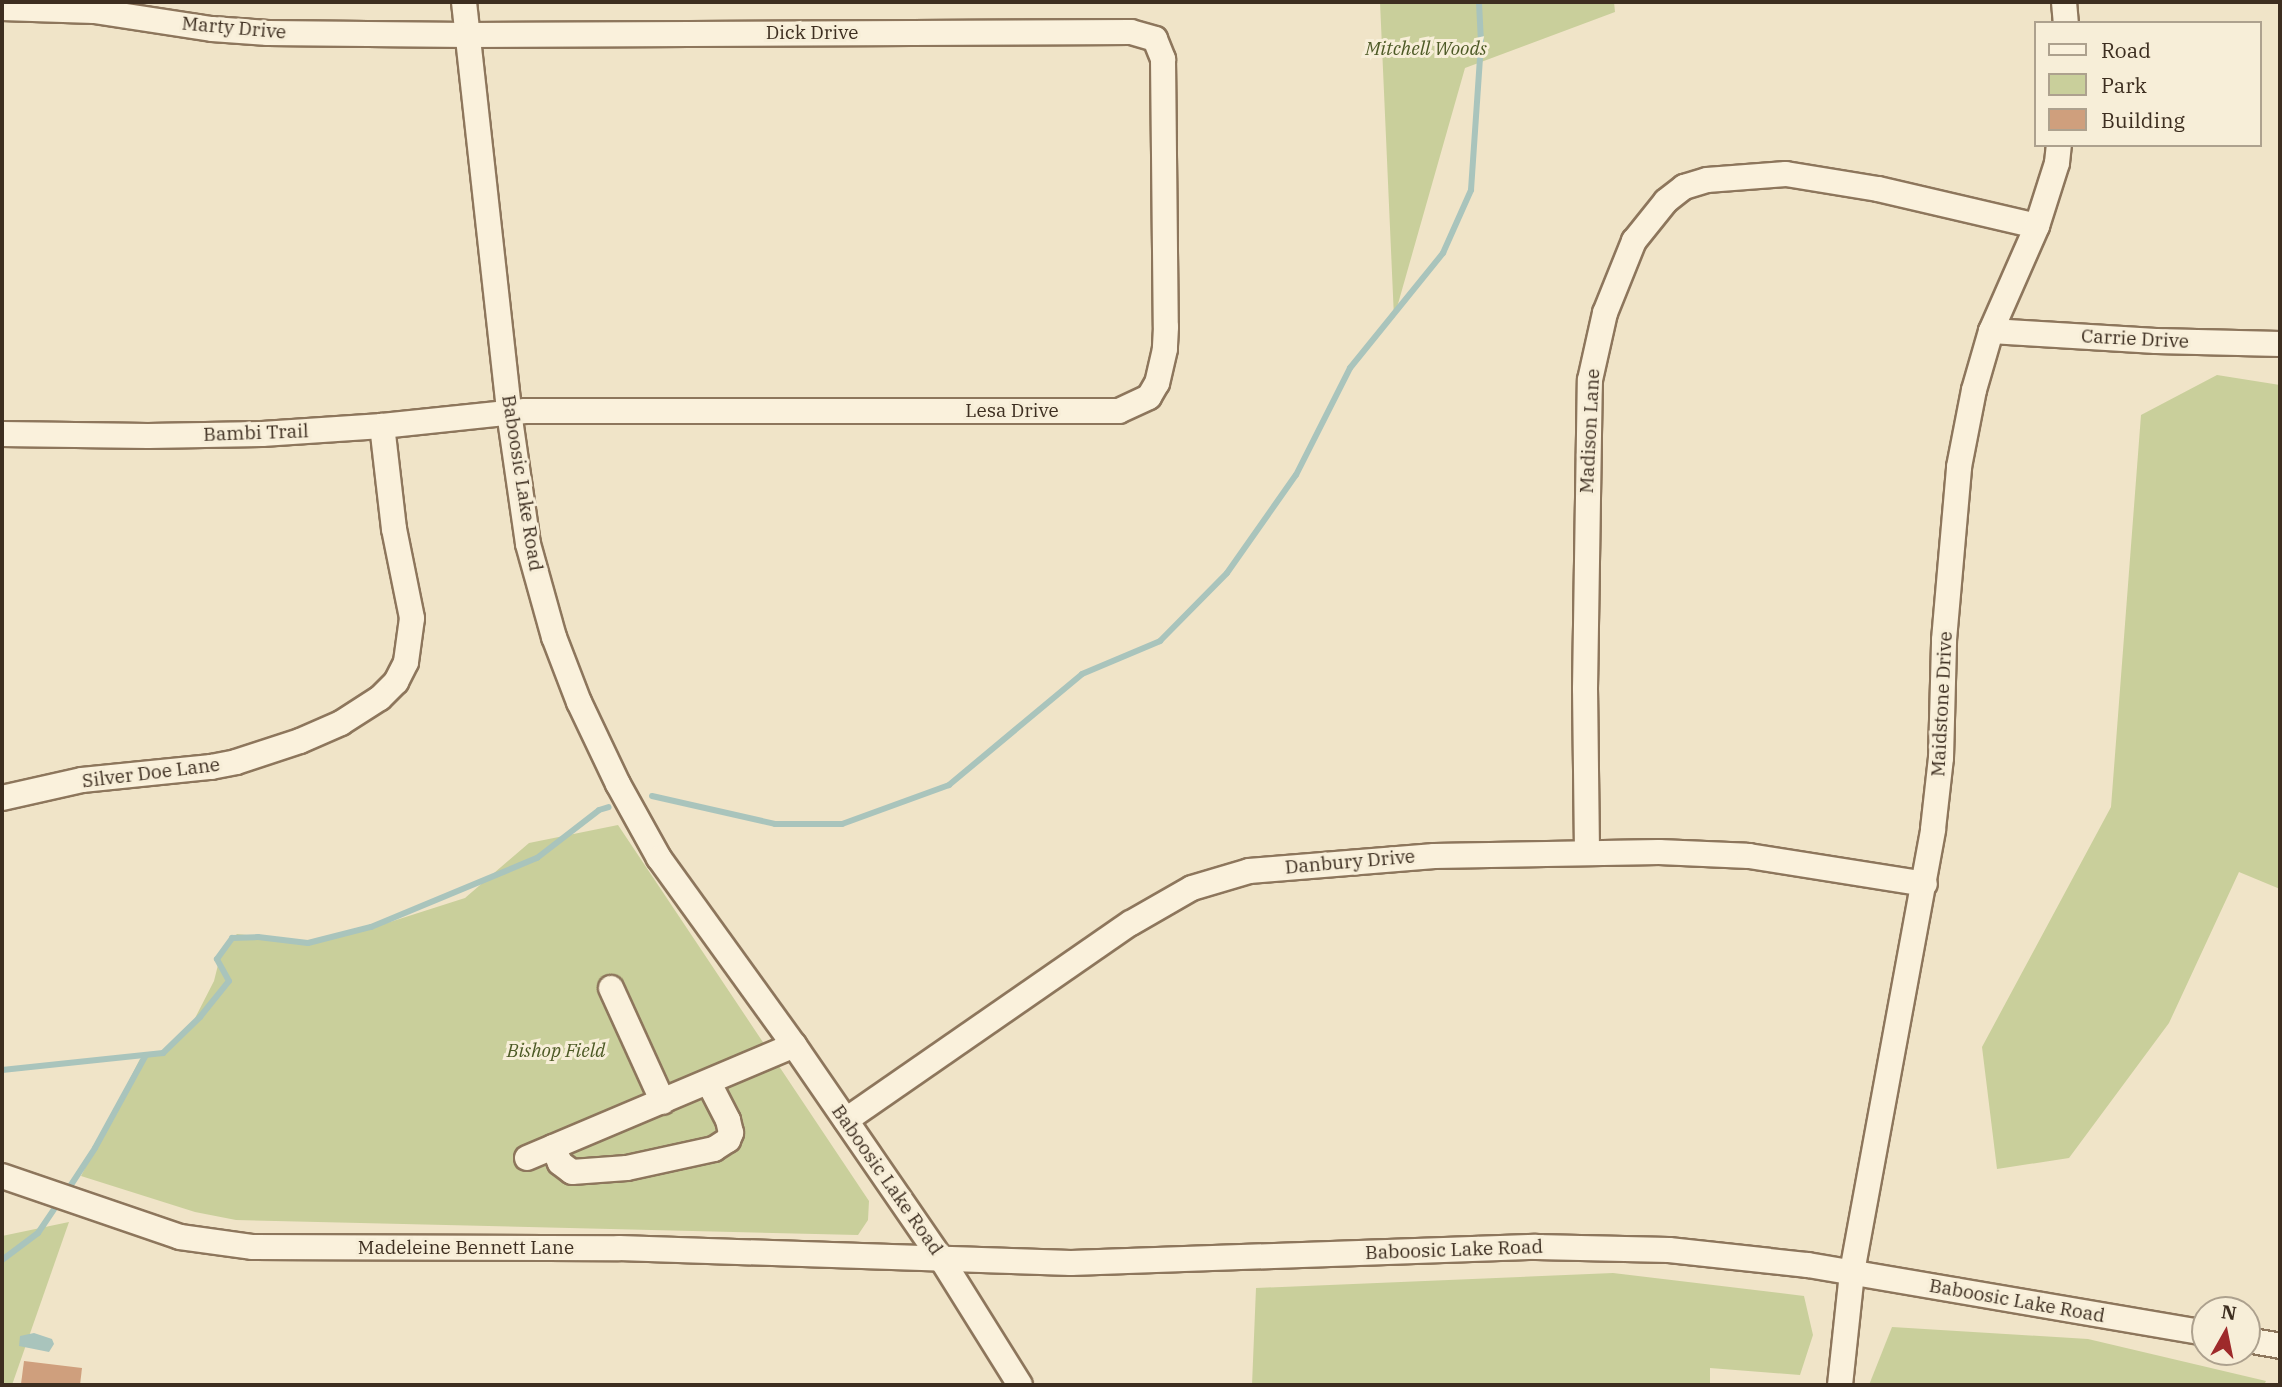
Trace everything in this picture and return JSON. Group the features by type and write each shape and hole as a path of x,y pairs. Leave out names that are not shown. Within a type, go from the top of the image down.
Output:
{"street":[{"name":"Baboosic Lake Road","path":"464,2 509,412 531,556 554,637 579,702 628,804 660,858 794,1045 942,1261 1148,1262 1402,1251 1602,1247 1762,1259 2191,1331"},
{"path":"2064,2 2066,21"},
{"name":"Marty Drive","path":"2,8 93,11 212,29 268,33 468,35"},
{"name":"Dick Drive","path":"468,35 1094,31 1131,32 1155,39"},
{"name":"Lesa Drive","path":"509,412 1119,411 1136,406 1149,397 1157,383 1166,349 1166,95 1163,59 1155,39"},
{"name":"Maidstone Drive","path":"1840,1385 1852,1272 1925,884 1941,758 1944,640 1959,467 1974,390 1991,331 2037,226 2057,163 2059,147"},
{"name":"Madison Lane","path":"1587,851 1585,689 1590,380 1605,313 1634,241 1666,201 1684,187 1707,180 1786,174 1878,189 2037,226"},
{"name":"Carrie Drive","path":"1991,331 2156,341 2280,344"},
{"name":"Bambi Trail","path":"2,434 148,436 382,426 509,412"},
{"name":"Silver Doe Lane","path":"2,798 82,780 236,762 310,737 341,723 380,698 396,682 406,662 412,618 394,529 382,426"},
{"name":"Danbury Drive","path":"846,1121 1131,923 1192,888 1249,871 1331,863 1587,851 1749,856 1925,884"},
{"path":"611,988 663,1102"},
{"path":"527,1158 794,1045"},
{"path":"553,1147 560,1163 572,1172 627,1168 713,1149 728,1140 731,1133 728,1120 709,1083"},
{"name":"Madeleine Bennett Lane","path":"2,1176 143,1226 216,1244 296,1248 618,1248 942,1261"},
{"path":"942,1261 1020,1385"},
{"path":"2261,1343 2280,1346"}],"green space":[{"name":"Mitchell Woods","path":"1380,2 1614,2 1615,12 1465,68 1394,318"},
{"path":"2217,375 2280,385 2280,889 2239,872 2169,1023 2069,1158 1997,1169 1982,1047 2111,807 2141,415"},
{"name":"Bishop Field","path":"618,825 869,1201 868,1220 858,1235 236,1220 195,1212 81,1176 140,1059 165,1051 191,1026 214,981 222,949 237,934 318,942 368,929 465,898 529,843"},
{"path":"69,1222 12,1385 2,1385 2,1236"},
{"path":"1613,1273 1804,1296 1813,1335 1800,1375 1710,1368 1710,1385 1252,1385 1256,1288"},
{"path":"1892,1327 2088,1339 2191,1363 2191,1366 2202,1366 2266,1381 2264,1385 1869,1385"}],"water":[{"path":"34,1333 52,1339 54,1344 49,1352 19,1346 20,1336"}],"building":[{"path":"24,1361 82,1368 80,1385 21,1384"}],"waterway":[{"path":"652,796 775,824 842,824 949,785 1082,674 1160,641 1227,573 1296,475 1350,368 1443,253 1471,190 1481,42 1479,2"},
{"path":"2,1070 163,1053 200,1017 229,981 217,959 232,938 258,937 308,943 371,927 537,858 599,810 609,807"},
{"path":"67,1191 95,1148 146,1055"},
{"path":"2,1260 38,1233 59,1202"}]}
